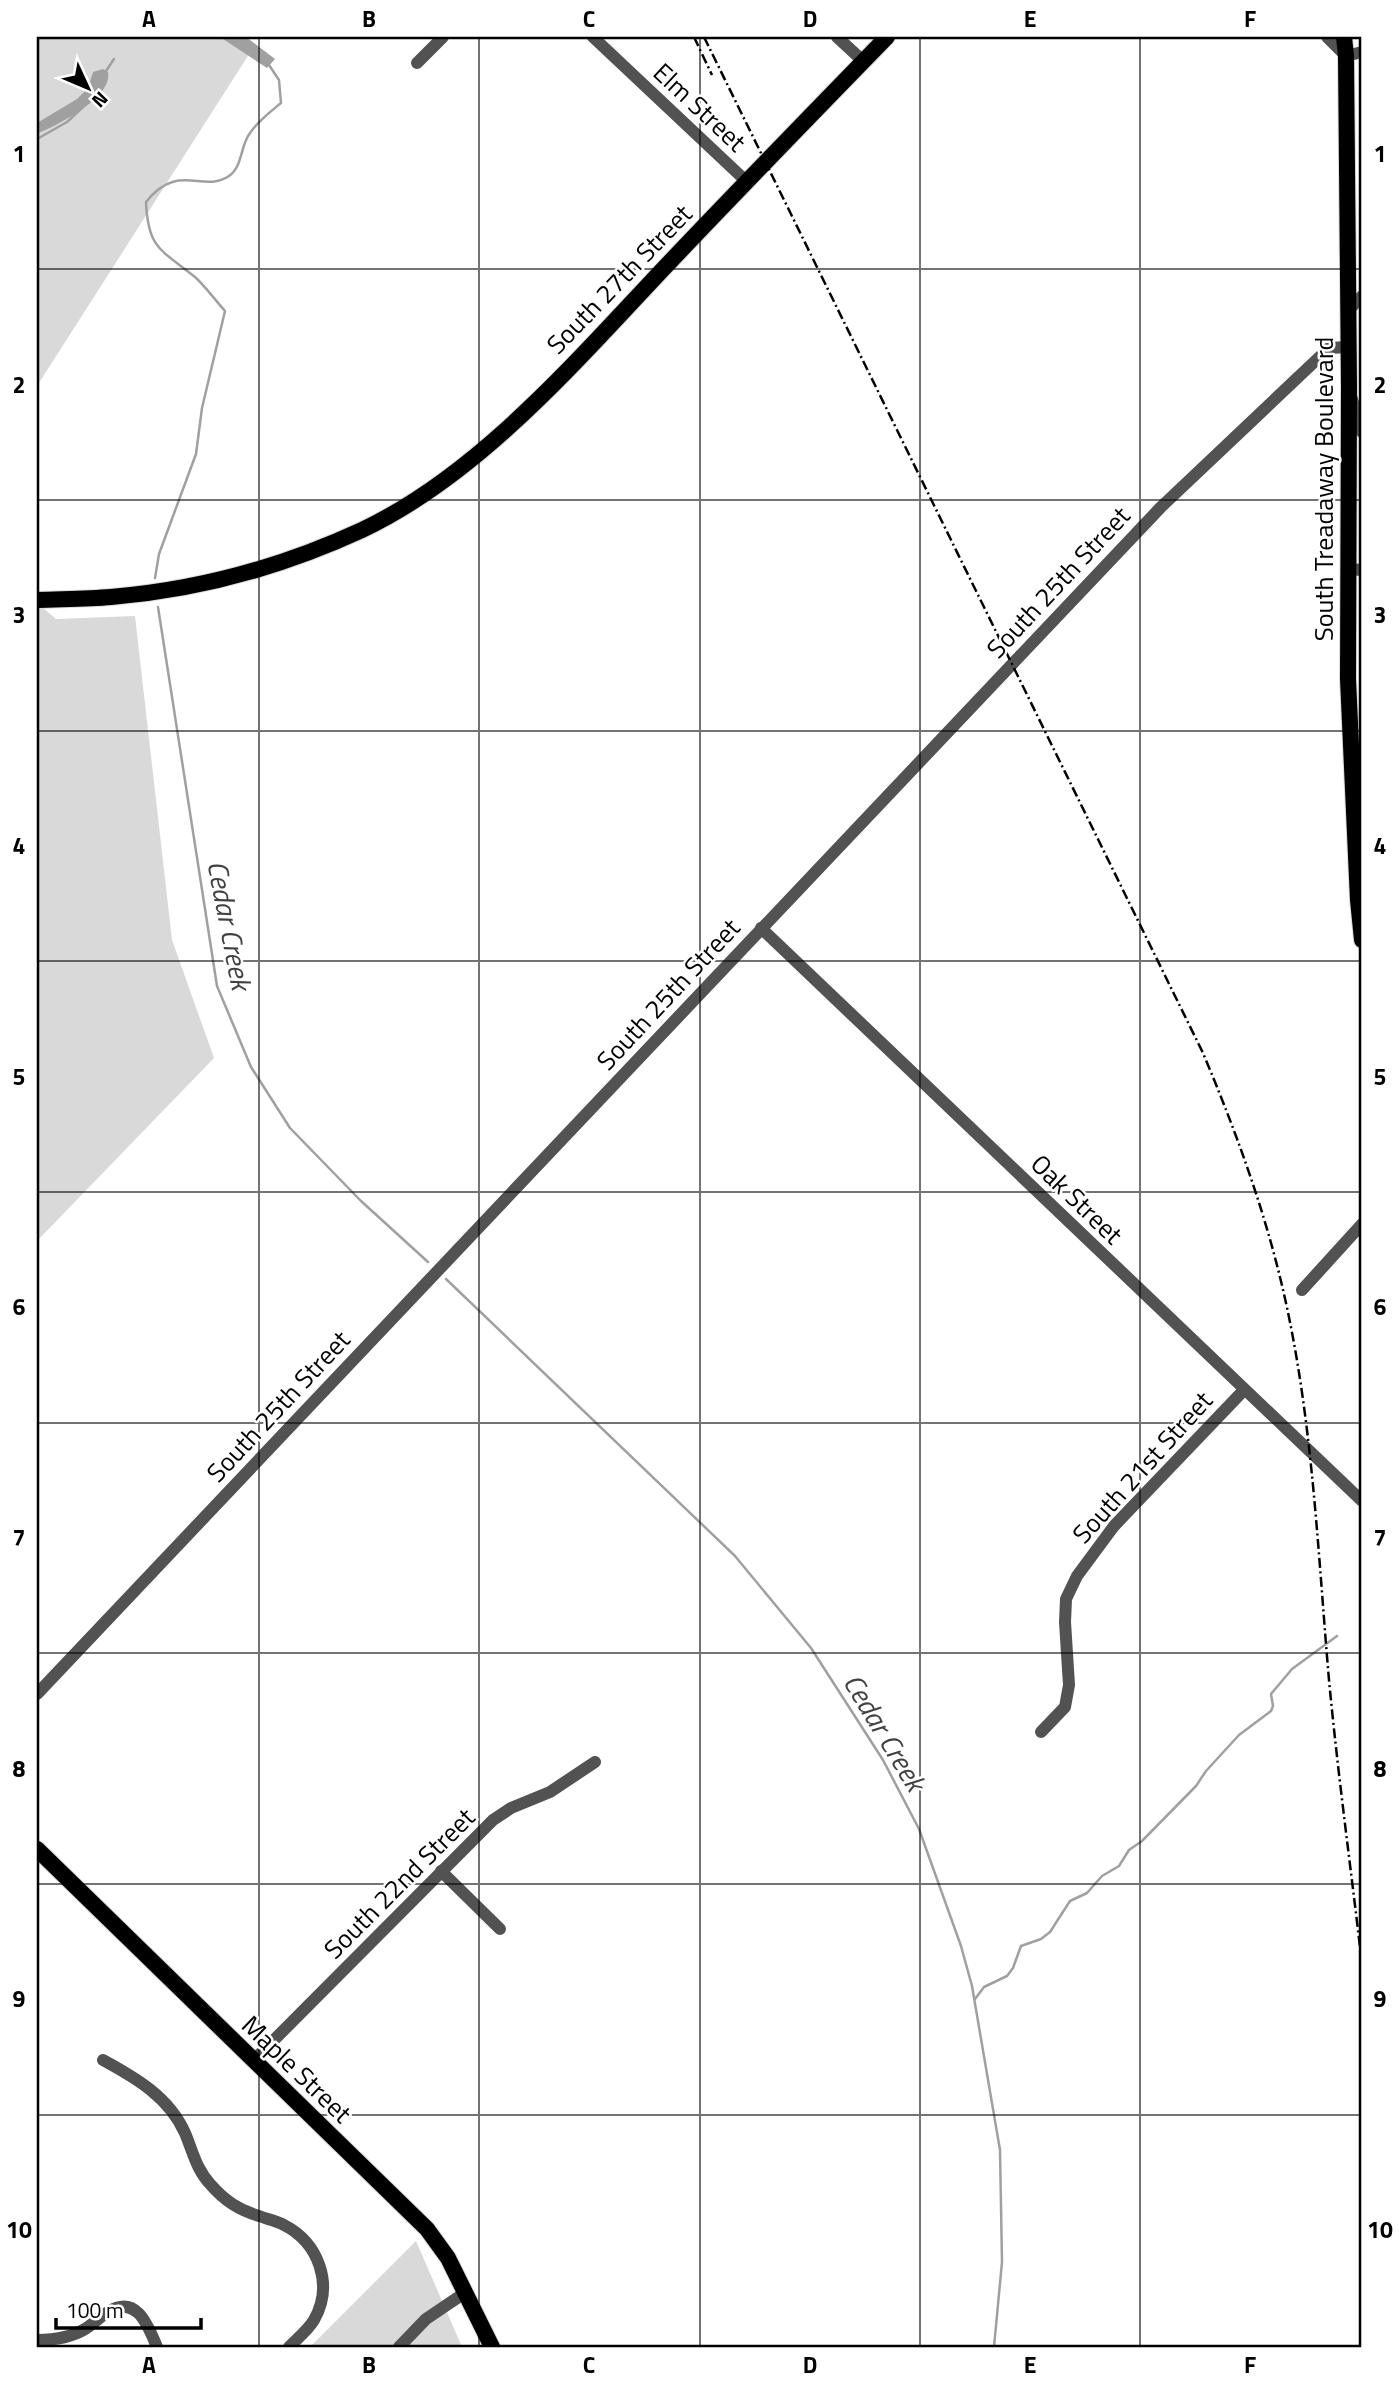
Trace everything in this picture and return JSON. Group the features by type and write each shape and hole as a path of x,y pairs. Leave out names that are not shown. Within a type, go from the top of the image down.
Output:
{"main road":[{"name":"South 27th Street","path":"37,600 110,597 193,584 251,570 309,552 364,529 416,499 485,449 584,353 746,181 887,37"},
{"name":"South Treadaway Boulevard","path":"1344,37 1354,54 1347,312 1356,569 1348,679 1357,750 1358,900 1362,940"},
{"name":"Maple Street","path":"37,1849 427,2229 448,2258 492,2347"}],"street":[{"path":"417,63 443,37"},
{"name":"Elm Street","path":"593,37 746,181"},
{"path":"837,37 863,61"},
{"path":"1327,37 1354,54"},
{"path":"1347,312 1362,296"},
{"name":"South 25th Street","path":"37,1694 1161,506 1329,348 1348,347"},
{"path":"1349,387 1362,432"},
{"name":"Oak Street","path":"761,928 1362,1501"},
{"path":"1302,1290 1362,1224"},
{"name":"South 21st Street","path":"1041,1732 1065,1707 1069,1685 1066,1599 1077,1576 1114,1526 1244,1390"},
{"name":"South 22nd Street","path":"253,2061 493,1820 511,1808 550,1793 595,1762"},
{"path":"441,1871 500,1929"},
{"path":"103,2060 136,2078 166,2104 184,2132 195,2163 218,2193 247,2213 283,2224 310,2246 321,2264 321,2304 310,2327 289,2347"},
{"path":"398,2347 426,2319 466,2292"},
{"path":"37,2340 56,2340 72,2335 116,2307 128,2307 139,2312 147,2321 157,2347"}],"shaded area":[{"path":"37,37 242,37 253,48 37,386"},
{"path":"220,37 246,37 275,59 267,68"},
{"path":"103,69 108,72 107,82 93,101 70,117 37,134 37,123 77,99 88,88 93,72"},
{"path":"37,603 56,619 135,616 172,940 214,1058 37,1241"},
{"path":"416,2241 462,2347 310,2347"}],"waterway":[{"name":"Cedar Creek","path":"106,71 114,59"},
{"name":"Cedar Creek","path":"155,578 159,554 196,454 202,408 225,311 199,281 159,247 150,230 146,202 169,183 190,180 219,181 234,172 250,133 281,103 279,80 269,65"},
{"name":"Cedar Creek","path":"37,139 67,122 83,107"},
{"name":"Cedar Creek","path":"158,607 217,986 251,1067 290,1128 361,1201 428,1262"},
{"name":"Cedar Creek","path":"446,1279 735,1556 811,1648 883,1760 919,1829 961,1946 972,1986 1000,2150 1002,2262 994,2347"},
{"path":"975,1999 984,1987 1007,1976 1021,1946 1041,1939 1050,1932 1070,1901 1087,1893 1102,1876 1119,1866 1129,1850 1142,1841 1196,1786 1239,1735 1271,1711 1271,1694 1292,1669 1337,1636"}],"railway":[{"path":"694,37 712,75"},
{"path":"704,37 1203,1053 1250,1176 1286,1303 1303,1396 1314,1491 1329,1680 1362,1964"}]}
